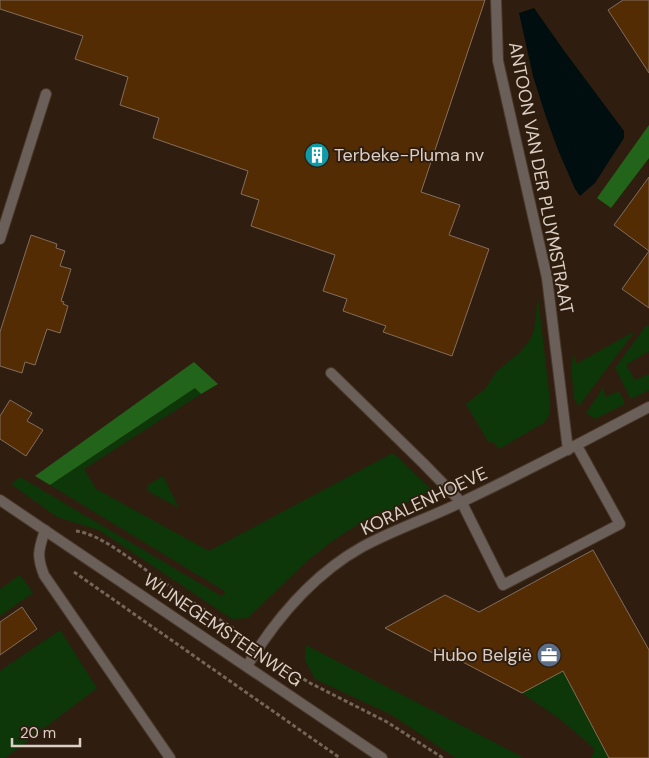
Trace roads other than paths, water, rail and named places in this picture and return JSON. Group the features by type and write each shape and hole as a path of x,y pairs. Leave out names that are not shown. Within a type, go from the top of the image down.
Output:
{"street":[{"name":"ANTOON VAN DER PLUYMSTRAAT","path":"496,0 498,61 547,278 572,448"},
{"path":"0,239 46,94"},
{"path":"331,373 462,502 502,585 620,524 572,448"},
{"name":"KORALENHOEVE","path":"247,666 271,630 294,603 336,565 362,548 572,448 649,407"},
{"name":"WIJNEGEMSTEENWEG","path":"0,500 382,758"},
{"path":"45,530 38,552 44,575 170,758"}],"place":[{"name":"Terbeke-Pluma nv","path":"317,155"},
{"name":"Hubo België","path":"549,655"}]}
